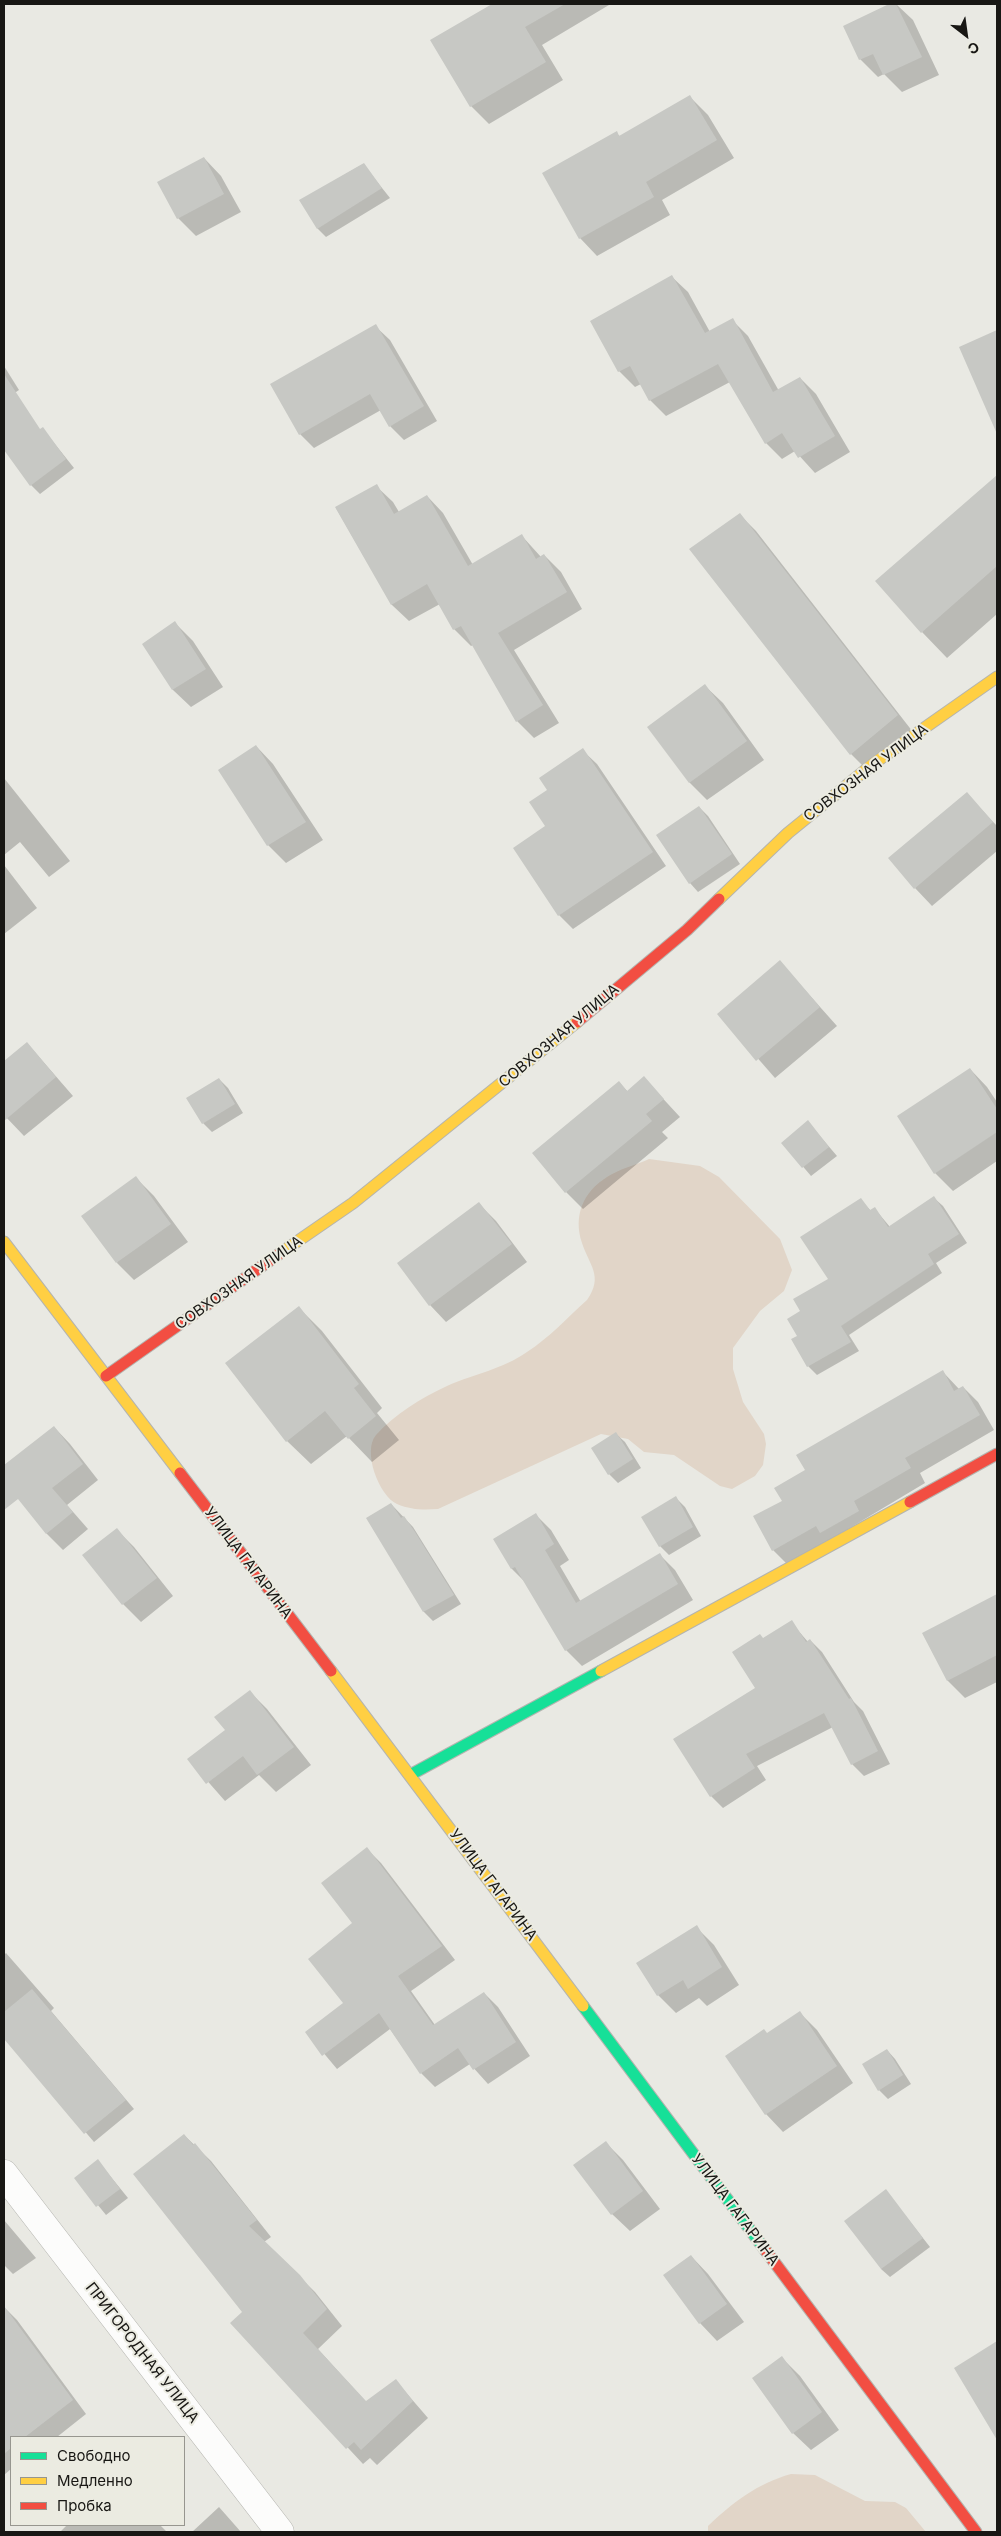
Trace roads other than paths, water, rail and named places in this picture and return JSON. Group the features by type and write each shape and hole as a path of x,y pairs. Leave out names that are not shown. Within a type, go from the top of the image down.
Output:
{"street":[{"name":"СОВХОЗНАЯ УЛИЦА","path":"106,1376 353,1203 505,1081 687,930 788,833 873,764 997,677"},
{"name":"УЛИЦА ГАГАРИНА","path":"4,1242 410,1774 976,2532"},
{"path":"410,1774 997,1454"},
{"name":"ПРИГОРОДНАЯ УЛИЦА","path":"4,2174 280,2532"}]}
